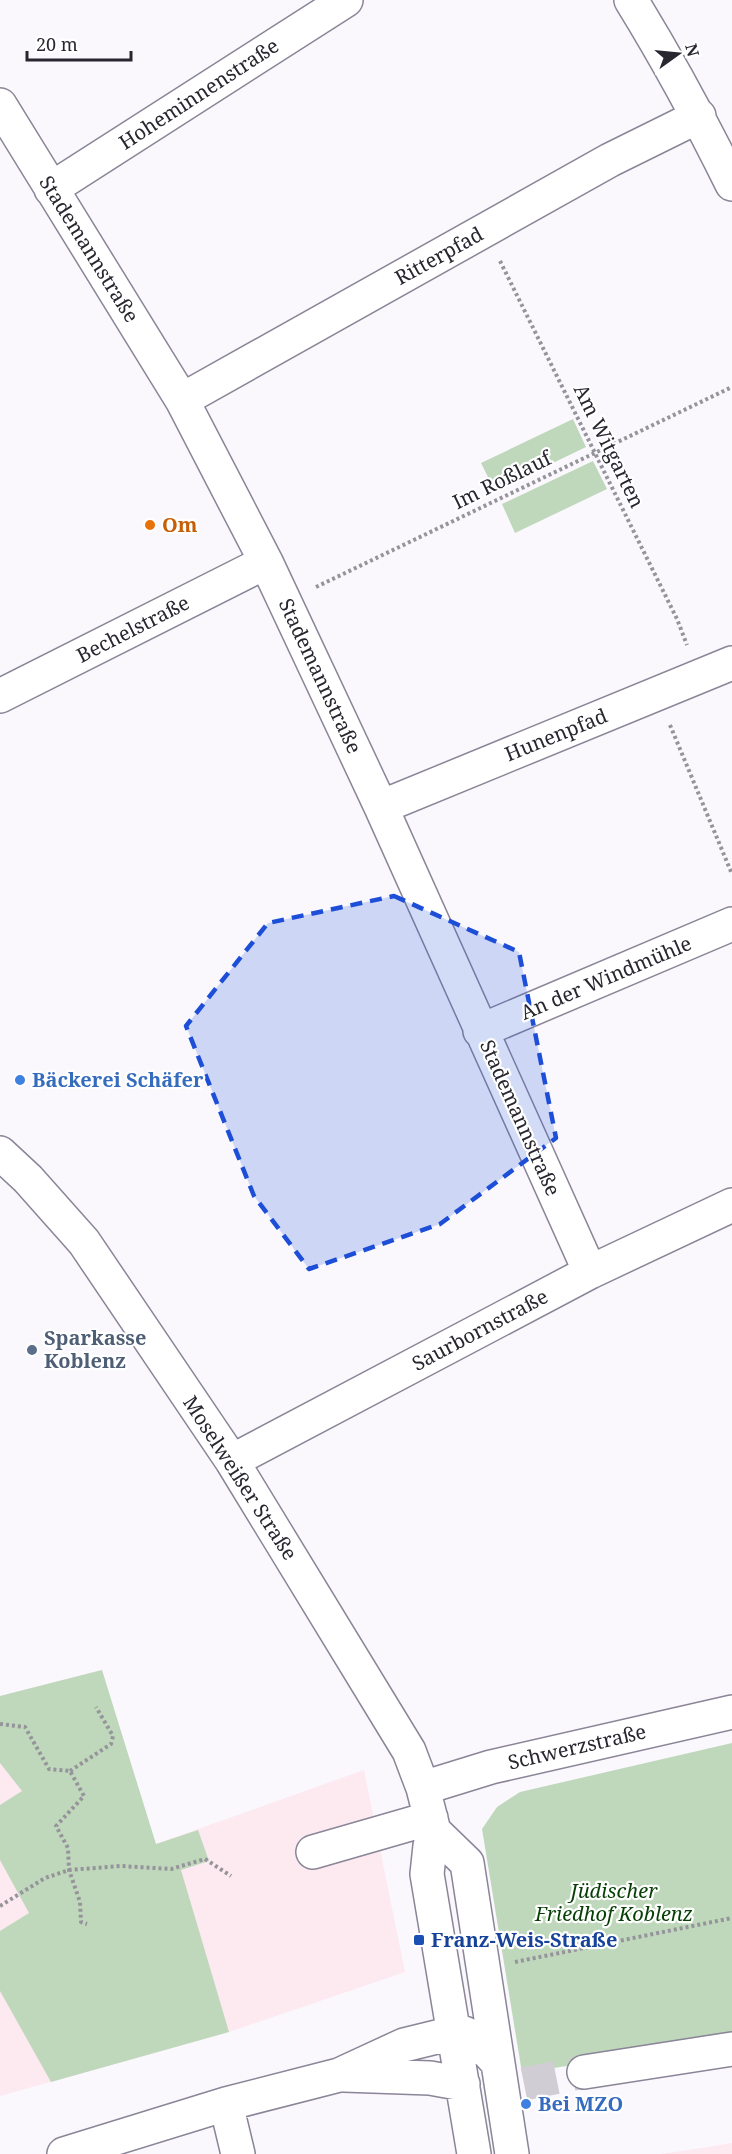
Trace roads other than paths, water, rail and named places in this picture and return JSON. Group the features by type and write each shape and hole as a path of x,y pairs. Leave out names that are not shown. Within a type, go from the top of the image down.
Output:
{"street":[{"name":"Hoheminnenstraße","path":"51,189 346,0"},
{"path":"631,0 662,49 699,116 732,184"},
{"name":"Stademannstraße","path":"0,105 182,400 267,562 381,807 590,1272"},
{"name":"Ritterpfad","path":"182,400 610,160 699,116"},
{"name":"Bechelstraße","path":"0,696 267,562"},
{"name":"Hunenpfad","path":"381,807 732,663"},
{"name":"An der Windmühle","path":"480,1031 732,924"},
{"name":"Moselweißer Straße","path":"0,1153 28,1179 84,1242 232,1461 403,1740 429,1812 467,1863 507,2078 512,2154"},
{"name":"Saurbornstraße","path":"232,1461 590,1272 732,1205"},
{"name":"Schwerzstraße","path":"313,1852 429,1812 491,1767 732,1712"},
{"path":"429,1812 430,1846 427,1874 474,2154"},
{"path":"64,2154 226,2104 339,2075 404,2045 453,2033 464,2033 475,2037 507,2078"},
{"path":"584,2072 732,2049"},
{"path":"339,2075 430,2078 462,2084"},
{"path":"226,2104 238,2154"}],"tunnel":[{"path":"524,2084 584,2072"}],"place":[{"name":"Om","path":"150,525"},
{"name":"Bäckerei Schäfer","path":"20,1080"},
{"name":"Sparkasse Koblenz","path":"32,1350"},
{"name":"Franz-Weis-Straße","path":"419,1940"},
{"name":"Bei MZO","path":"526,2104"}],"park label":[{"name":"Jüdischer Friedhof Koblenz","path":"614,1902"}]}
